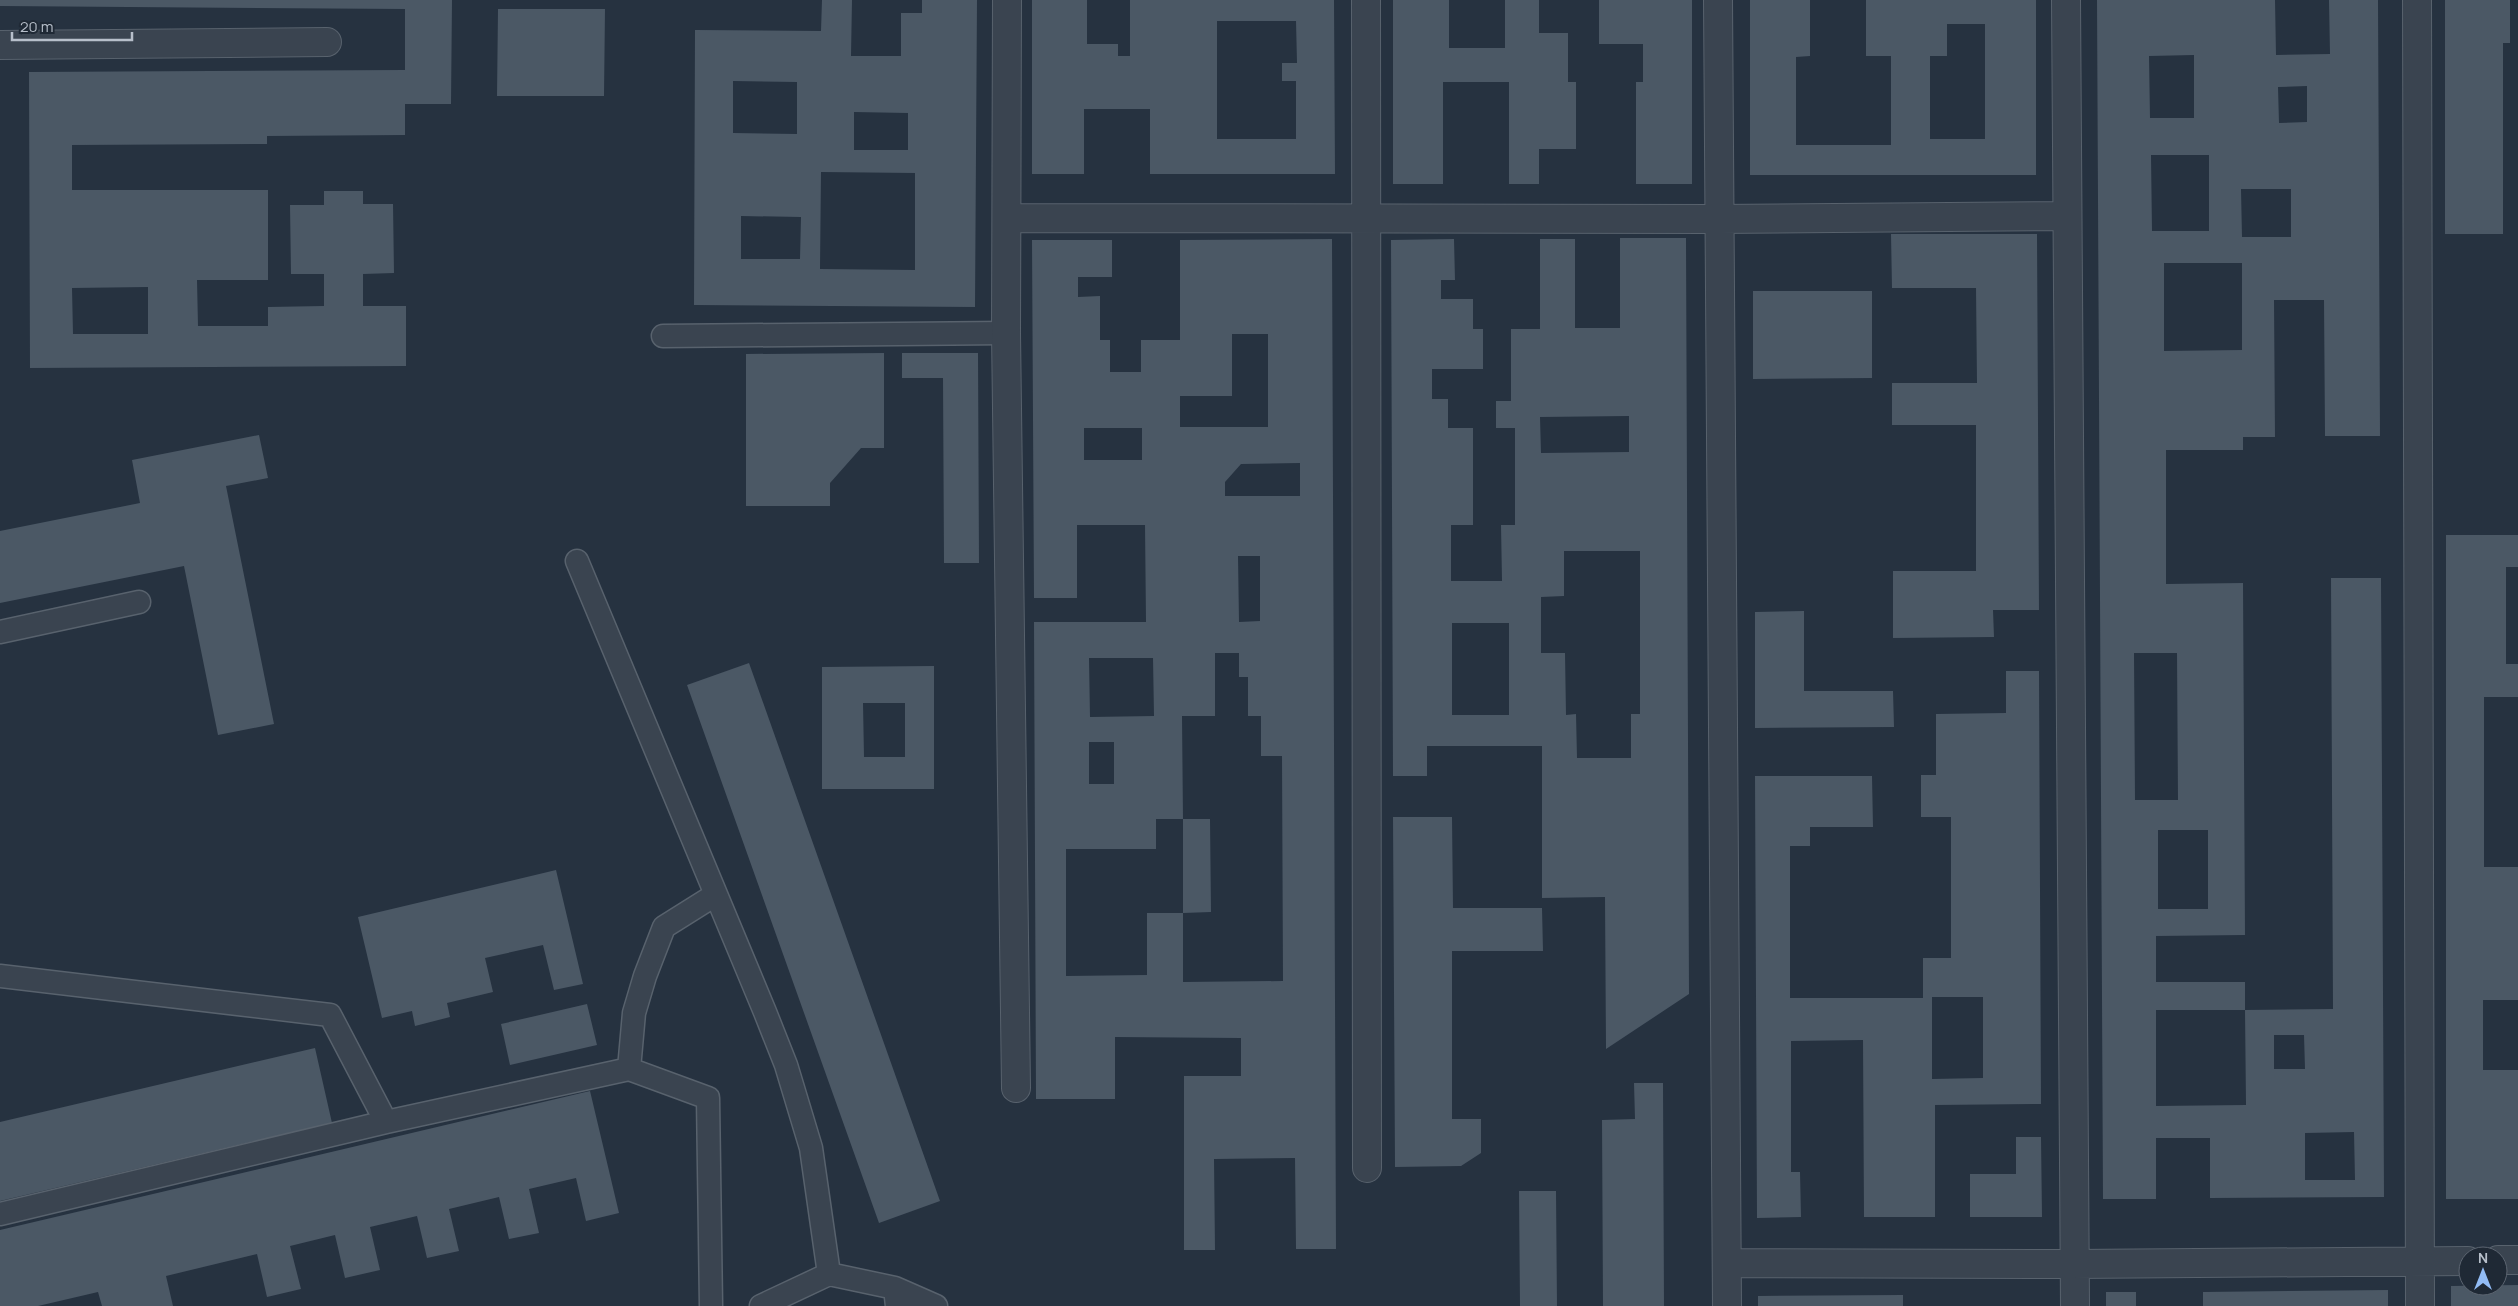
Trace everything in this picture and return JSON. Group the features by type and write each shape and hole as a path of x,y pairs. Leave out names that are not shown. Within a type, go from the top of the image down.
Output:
{"street":[{"path":"1007,0 1008,218 1006,333 1016,1088"},
{"path":"1366,0 1367,1168"},
{"path":"1718,0 1718,219 1727,1306"},
{"path":"2066,0 2075,1306"},
{"path":"2417,0 2420,1306"},
{"path":"0,45 327,42"},
{"path":"1008,218 1718,219 2068,216"},
{"path":"1728,1263 2074,1264 2458,1261"}],"lane":[{"path":"663,336 1006,333"},
{"path":"577,561 786,1065 811,1148 829,1274"},
{"path":"0,632 139,602"},
{"path":"629,1069 634,1013 645,976 664,927 715,895"},
{"path":"0,976 330,1015 386,1122"},
{"path":"0,1214 386,1122 629,1069 708,1098 711,1306"},
{"path":"761,1306 829,1274 896,1297 936,1306"}],"building":[{"path":"0,0 452,0 451,104 405,104 405,135 267,136 267,144 72,145 72,190 268,190 268,280 197,280 198,326 268,326 268,307 324,306 324,274 291,274 290,205 324,205 324,191 363,191 363,204 393,204 394,273 363,274 363,306 406,306 406,366 30,368 29,72 405,70 405,9 0,6","holes":["148,287 148,334 73,334 72,288"]},
{"path":"822,0 852,0 851,56 901,56 901,13 922,13 922,0 977,0 975,307 694,305 695,30 821,31","holes":["733,81 797,82 797,134 733,133","854,112 908,113 908,150 854,150","821,172 915,173 915,270 820,269","741,216 801,217 800,259 741,259"]},
{"path":"1032,0 1087,0 1087,44 1118,44 1118,56 1130,56 1130,0 1334,0 1335,174 1150,174 1150,109 1084,109 1084,174 1032,174","holes":["1217,21 1296,21 1297,63 1282,63 1282,81 1296,81 1296,139 1217,139"]},
{"path":"1393,0 1449,0 1449,48 1505,48 1505,0 1539,0 1539,33 1568,33 1568,82 1576,82 1576,149 1539,149 1539,184 1509,184 1509,82 1443,82 1443,184 1393,184"},
{"path":"1599,0 1692,0 1692,184 1636,184 1636,82 1643,82 1643,44 1599,44"},
{"path":"1750,0 1810,0 1810,56 1796,57 1796,145 1891,145 1891,56 1866,56 1866,0 2036,0 2036,175 1750,175","holes":["1947,24 1985,24 1985,139 1930,139 1930,56 1947,56"]},
{"path":"2097,0 2275,0 2276,55 2330,54 2329,0 2378,0 2380,436 2325,436 2324,300 2274,300 2275,437 2243,437 2243,450 2166,450 2166,584 2243,583 2245,935 2156,936 2156,982 2245,982 2245,1010 2333,1009 2331,578 2381,578 2384,1197 2210,1198 2210,1138 2156,1138 2156,1199 2103,1199","holes":["2194,55 2194,118 2150,118 2149,56","2307,86 2307,122 2279,123 2278,87","2151,155 2209,155 2209,231 2152,231","2241,189 2291,189 2291,237 2242,237","2164,263 2242,263 2242,350 2164,351","2134,653 2177,653 2178,800 2135,800","2158,830 2208,830 2208,909 2158,909","2156,1010 2245,1010 2246,1105 2156,1106","2274,1035 2304,1035 2305,1069 2274,1069","2354,1132 2355,1180 2305,1180 2305,1133"]},
{"path":"2445,0 2510,0 2510,43 2503,43 2503,234 2445,234"},
{"path":"498,9 605,9 604,96 497,96"},
{"path":"1891,234 2037,234 2039,610 1993,610 1994,637 1893,638 1893,571 1976,571 1976,425 1892,425 1892,383 1977,383 1976,288 1892,288"},
{"path":"1620,238 1686,238 1689,994 1606,1049 1605,897 1542,898 1542,746 1427,746 1427,776 1393,776 1391,240 1454,239 1455,280 1441,280 1441,299 1473,299 1473,329 1483,329 1483,369 1432,369 1432,399 1448,399 1448,428 1473,428 1473,525 1451,525 1451,581 1502,581 1501,525 1515,525 1515,428 1496,428 1496,401 1511,401 1511,329 1540,329 1540,239 1575,239 1575,328 1620,328","holes":["1629,416 1629,452 1541,453 1540,417","1564,551 1640,551 1640,714 1631,714 1631,758 1577,758 1576,714 1566,715 1565,653 1541,653 1541,597 1564,596","1452,623 1509,623 1509,715 1452,715"]},
{"path":"1332,239 1336,1249 1296,1249 1295,1158 1214,1159 1215,1250 1184,1250 1184,1076 1241,1076 1241,1038 1115,1037 1115,1099 1036,1099 1034,622 1146,622 1145,525 1077,525 1077,598 1034,598 1032,240 1112,240 1112,277 1078,277 1078,297 1100,296 1100,340 1110,340 1110,372 1141,372 1141,340 1180,340 1180,240","holes":["1232,334 1268,334 1268,427 1180,427 1180,396 1232,396","1084,428 1142,428 1142,460 1084,460","1300,463 1300,496 1225,496 1225,482 1241,464","1238,556 1260,556 1260,621 1239,622","1215,653 1239,653 1239,677 1248,677 1248,716 1261,716 1261,756 1282,756 1283,981 1183,982 1183,913 1147,913 1147,975 1066,976 1066,849 1156,849 1156,819 1183,819 1182,716 1215,716","1089,658 1153,658 1154,716 1090,717","1089,742 1114,742 1114,784 1089,784"]},
{"path":"1753,291 1872,291 1872,378 1753,379"},
{"path":"884,353 884,448 861,448 830,483 830,506 746,506 746,354"},
{"path":"902,353 978,353 979,563 944,563 943,378 902,378"},
{"path":"259,435 268,478 226,486 274,724 218,735 184,566 0,603 0,531 140,503 132,460"},
{"path":"2446,535 2518,535 2518,567 2506,567 2506,664 2518,664 2518,697 2484,697 2484,867 2518,867 2518,1000 2483,1000 2483,1070 2518,1070 2518,1199 2446,1199"},
{"path":"1804,611 1804,691 1893,691 1894,727 1755,728 1755,612"},
{"path":"749,663 940,1201 879,1223 687,685"},
{"path":"934,666 934,789 822,789 822,667","holes":["863,703 905,703 905,757 864,757"]},
{"path":"2006,671 2039,671 2041,1104 1935,1105 1935,1217 1864,1217 1863,1040 1791,1041 1791,1172 1800,1172 1801,1217 1757,1218 1755,776 1872,776 1873,827 1810,827 1810,846 1790,846 1790,998 1923,998 1923,958 1951,958 1951,817 1921,817 1921,775 1936,775 1936,714 2006,713","holes":["1932,997 1983,997 1983,1078 1932,1079"]},
{"path":"1393,817 1452,817 1453,908 1542,908 1543,951 1452,951 1452,1119 1481,1119 1481,1153 1461,1166 1395,1167"},
{"path":"1183,819 1210,819 1211,912 1183,913"},
{"path":"556,870 583,984 554,990 543,945 485,958 493,992 447,1003 450,1017 415,1026 412,1011 382,1018 358,917"},
{"path":"587,1004 597,1045 510,1065 501,1024"},
{"path":"315,1048 332,1123 0,1201 0,1122"},
{"path":"1634,1083 1663,1083 1664,1306 1603,1306 1602,1120 1635,1119"},
{"path":"590,1091 619,1213 586,1221 576,1178 529,1189 539,1233 509,1239 499,1197 449,1209 459,1251 427,1258 417,1216 370,1227 380,1270 345,1278 335,1235 290,1246 301,1289 267,1297 257,1254 166,1276 173,1306 102,1306 98,1292 38,1306 0,1306 0,1230"},
{"path":"2016,1137 2041,1137 2042,1217 1970,1217 1970,1174 2016,1174"},
{"path":"1519,1191 1556,1191 1557,1306 1520,1306"},
{"path":"2508,1285 2518,1285 2518,1306 2451,1306 2451,1286 2458,1286 2458,1296 2508,1296"},
{"path":"2388,1290 2388,1306 2203,1306 2203,1292"},
{"path":"2106,1292 2136,1292 2136,1306 2106,1306"},
{"path":"1903,1295 1903,1306 1758,1306 1758,1296"}]}
